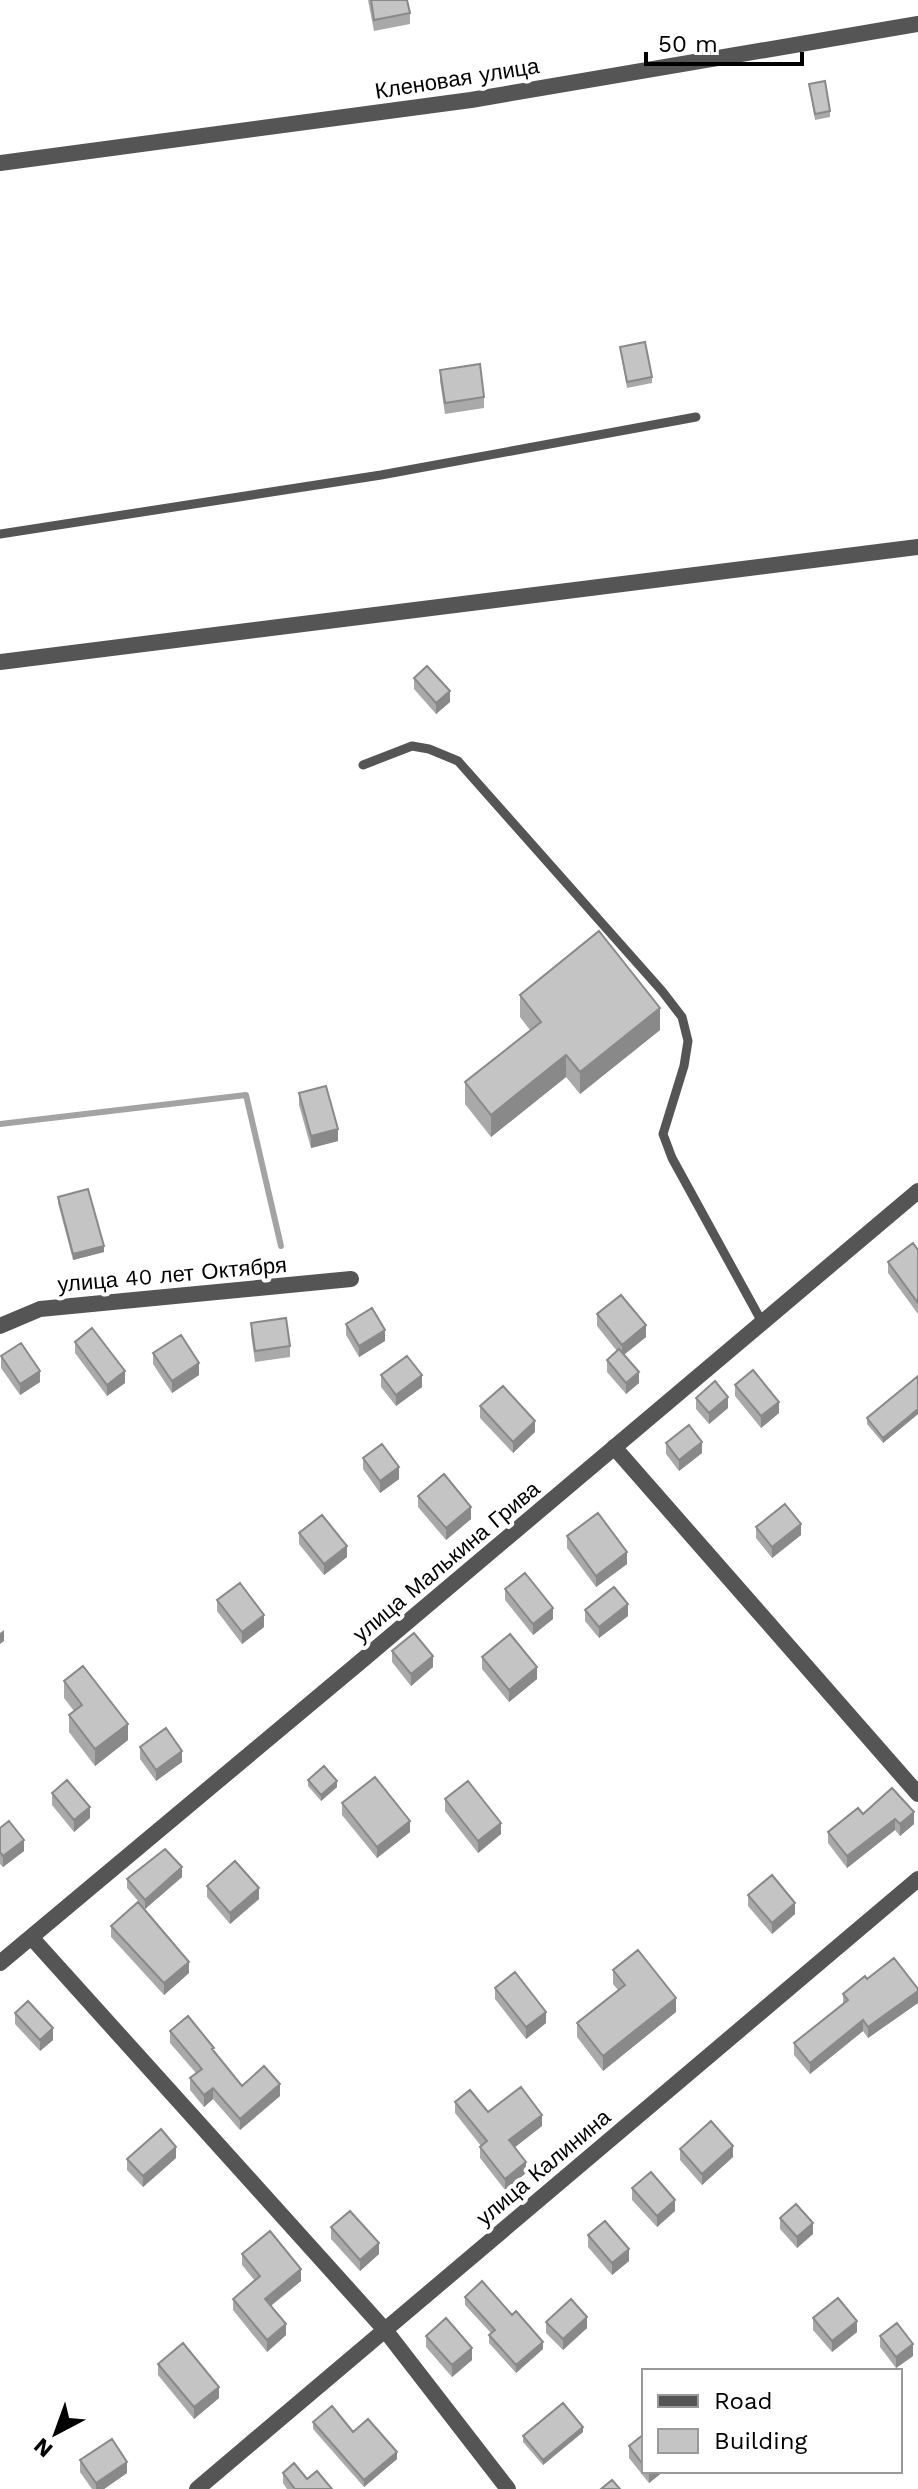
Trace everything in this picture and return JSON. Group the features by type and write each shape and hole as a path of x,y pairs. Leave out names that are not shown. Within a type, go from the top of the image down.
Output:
{"street":[{"name":"Кленовая улица","path":"0,163 471,100 918,24"},
{"path":"0,662 918,547"},
{"name":"улица Малькина Грива","path":"0,1963 918,1191"},
{"name":"улица 40 лет Октября","path":"0,1326 40,1309 351,1279"},
{"path":"614,1447 918,1794"},
{"name":"улица Калинина","path":"197,2489 918,1879"},
{"path":"31,1937 385,2330 508,2489"}],"lane":[{"path":"0,534 381,475 696,417"},
{"path":"363,765 412,746 429,749 458,761 682,1017 688,1041 684,1066 663,1134 672,1158 762,1322"}],"building":[{"path":"371,0 407,0 410,13 374,20"},
{"path":"825,81 830,111 815,114 809,84"},
{"path":"645,342 652,377 627,382 620,347"},
{"path":"480,364 484,397 445,403 440,370"},
{"path":"427,666 450,691 436,703 414,678"},
{"path":"599,931 660,1008 580,1072 566,1055 491,1115 465,1082 541,1022 520,995"},
{"path":"326,1086 338,1129 311,1136 299,1093"},
{"path":"88,1189 104,1246 73,1254 58,1197"},
{"path":"913,1243 918,1250 918,1303 888,1262"},
{"path":"621,1295 646,1325 622,1345 597,1314"},
{"path":"372,1308 385,1330 359,1346 346,1324"},
{"path":"286,1318 290,1346 255,1351 251,1323"},
{"path":"92,1328 125,1371 107,1385 75,1342"},
{"path":"181,1335 199,1363 172,1381 153,1353"},
{"path":"21,1343 40,1371 20,1384 1,1356"},
{"path":"619,1349 639,1372 626,1383 607,1360"},
{"path":"407,1356 422,1375 396,1395 381,1375"},
{"path":"753,1370 779,1402 761,1416 735,1385"},
{"path":"918,1376 918,1409 883,1438 867,1418"},
{"path":"715,1381 728,1397 709,1413 696,1398"},
{"path":"503,1386 535,1421 513,1442 480,1406"},
{"path":"689,1425 702,1442 679,1460 666,1443"},
{"path":"382,1444 399,1467 380,1481 363,1458"},
{"path":"444,1474 471,1507 446,1528 418,1496"},
{"path":"785,1504 801,1524 772,1547 756,1527"},
{"path":"598,1513 627,1552 596,1576 567,1536"},
{"path":"322,1515 347,1546 324,1564 299,1533"},
{"path":"525,1573 553,1608 533,1624 505,1589"},
{"path":"240,1583 264,1615 242,1632 217,1600"},
{"path":"614,1587 628,1604 599,1627 585,1610"},
{"path":"414,1633 433,1656 411,1674 392,1651"},
{"path":"510,1634 537,1667 509,1690 482,1657"},
{"path":"83,1666 128,1724 95,1749 69,1715 82,1705 64,1681"},
{"path":"166,1728 182,1751 156,1770 140,1747"},
{"path":"324,1766 337,1781 321,1795 308,1780"},
{"path":"375,1777 410,1821 377,1847 342,1803"},
{"path":"67,1780 90,1807 74,1820 52,1793"},
{"path":"468,1781 501,1823 478,1841 445,1799"},
{"path":"892,1788 914,1812 900,1824 895,1819 847,1856 828,1832 858,1808 863,1814"},
{"path":"9,1821 24,1840 3,1856 0,1852 0,1828"},
{"path":"165,1849 182,1867 145,1900 127,1879"},
{"path":"235,1861 259,1888 230,1913 207,1886"},
{"path":"772,1875 795,1903 772,1923 748,1895"},
{"path":"138,1902 189,1962 164,1983 111,1926"},
{"path":"638,1950 676,1998 603,2056 577,2023 625,1985 613,1970"},
{"path":"894,1958 918,1991 868,2027 863,2020 810,2063 794,2043 848,2000 843,1994"},
{"path":"515,1972 546,2012 526,2027 495,1988"},
{"path":"28,2001 53,2028 40,2040 15,2013"},
{"path":"188,2016 242,2086 264,2066 280,2084 240,2119 213,2088 204,2095 190,2078 202,2069 170,2031"},
{"path":"521,2087 542,2115 509,2140 526,2162 505,2179 480,2147 487,2141 455,2102 470,2090 488,2112"},
{"path":"711,2121 733,2146 702,2174 680,2149"},
{"path":"161,2129 176,2147 143,2176 127,2159"},
{"path":"651,2172 675,2200 657,2216 632,2188"},
{"path":"796,2204 813,2223 797,2237 780,2218"},
{"path":"350,2211 379,2243 360,2260 331,2227"},
{"path":"605,2221 629,2249 612,2263 588,2235"},
{"path":"270,2231 301,2269 265,2299 286,2324 267,2340 233,2299 260,2276 242,2254"},
{"path":"482,2281 512,2315 516,2311 543,2342 516,2365 489,2335 495,2330 465,2297"},
{"path":"838,2298 857,2321 832,2341 813,2318"},
{"path":"571,2299 587,2317 563,2339 546,2322"},
{"path":"446,2318 472,2348 452,2365 426,2336"},
{"path":"897,2323 913,2344 896,2357 880,2336"},
{"path":"183,2343 219,2387 194,2407 158,2364"},
{"path":"563,2403 583,2427 543,2460 523,2436"},
{"path":"332,2406 353,2432 368,2419 397,2452 364,2480 313,2422"},
{"path":"642,2436 642,2463 629,2446"},
{"path":"112,2439 127,2462 96,2483 80,2460"},
{"path":"294,2463 307,2479 317,2471 332,2489 295,2489 283,2473"},
{"path":"612,2480 620,2489 601,2489"}],"waterway":[{"path":"0,1124 246,1095 281,1246"}]}
